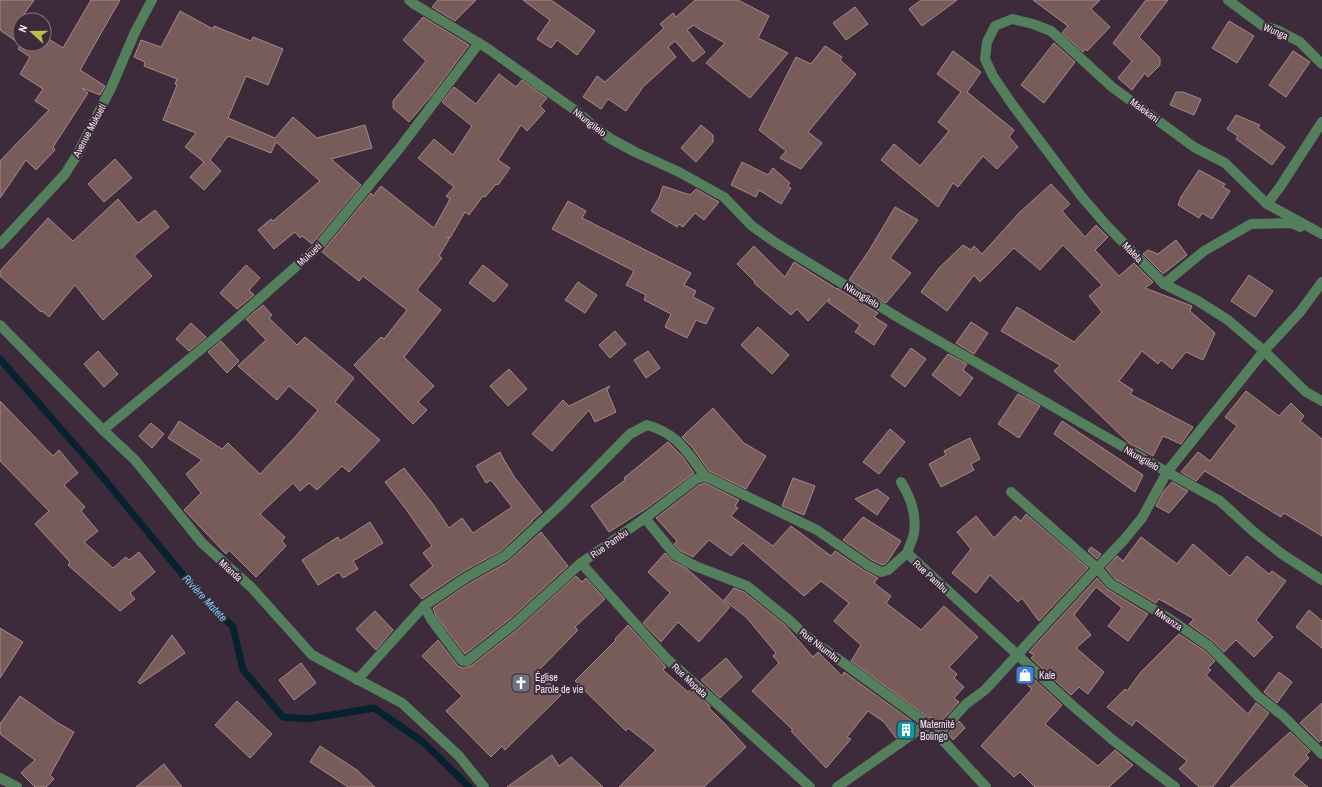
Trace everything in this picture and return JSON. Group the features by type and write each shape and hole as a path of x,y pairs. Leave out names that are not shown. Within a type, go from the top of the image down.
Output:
{"street":[{"name":"Avenue Mukueti","path":"0,244 65,174 77,155 111,88 135,32 152,0"},
{"name":"Nkungilelo","path":"409,0 479,43 579,113 611,139 635,152 679,172 724,197 752,226 776,244 904,321 1220,501 1255,533 1282,554 1322,580"},
{"name":"Wunga","path":"1228,0 1263,26 1277,30 1300,42 1322,64"},
{"name":"Malekani","path":"985,59 987,42 995,26 1012,19 1033,24 1051,31 1112,87 1188,143 1225,162 1267,204 1322,236"},
{"name":"Mukueti","path":"103,430 216,338 317,248 399,150 479,43"},
{"name":"Malela","path":"985,59 993,76 1012,104 1082,197 1107,226 1164,284 1198,301 1228,320 1264,351 1306,392 1322,401"},
{"path":"1267,204 1280,187 1322,122"},
{"path":"1164,284 1204,251 1251,224 1291,223 1322,236"},
{"path":"938,735 966,704 985,690 1097,568 1123,542 1142,518 1167,472 1264,351 1300,312 1322,282"},
{"name":"Mianda","path":"0,325 103,430 135,460 202,543 252,588 312,655 402,703 459,756 484,787"},
{"path":"357,680 424,606 467,577 504,556 561,504 630,434 647,425 661,429 678,441 706,476"},
{"name":"Rue Pambu","path":"424,606 431,619 460,658 463,661 467,661 514,624 581,563 645,518 696,479 706,476 816,530 869,566 881,572 888,570 907,553 1072,706 1175,787"},
{"path":"901,482 910,496 914,513 914,533 907,553"},
{"name":"Mwanza","path":"1011,492 1097,568 1111,584 1165,616 1209,646 1259,697 1282,715 1322,754"},
{"name":"Rue Nkumbu","path":"645,518 675,555 695,566 747,586 805,635 927,724 986,787"},
{"name":"Rue Mopata","path":"581,563 666,658 810,787"},
{"path":"837,787 927,724"},
{"path":"0,778 17,787"}],"building":[{"path":"0,0 34,0 26,12 12,12 12,38 0,30"},
{"path":"91,0 120,0 80,70 105,86 100,95 82,88 88,93 53,147 55,150 36,170 26,160 0,198 0,161 49,110 35,101 43,89 20,74 30,57 22,52 52,52 52,41 63,48"},
{"path":"438,0 476,0 455,21 432,7"},
{"path":"523,0 551,0 595,31 577,55 557,40 551,48 537,39 550,20"},
{"path":"695,0 738,0 769,16 758,38 788,53 750,98 706,63 725,43 694,25 687,30 705,52 693,62 675,41 668,47 676,57 643,87 626,111 608,99 601,109 583,97 597,76 605,82 664,28 660,24 673,13 676,17"},
{"path":"921,0 957,0 922,26 909,9"},
{"path":"1033,0 1100,0 1091,9 1110,27 1087,51 1085,49 1083,52 1062,33 1068,26"},
{"path":"1146,0 1168,0 1139,37 1160,58 1160,65 1148,77 1145,73 1132,90 1118,78 1132,61 1113,43"},
{"path":"855,7 868,24 846,40 833,23"},
{"path":"180,11 213,29 214,26 251,41 253,37 283,49 268,85 246,76 228,118 275,138 293,117 317,138 365,125 372,148 331,159 361,185 312,244 302,236 300,238 295,232 274,249 258,230 271,219 273,221 320,181 276,142 271,153 228,136 210,160 221,171 204,190 190,177 204,162 185,147 196,133 163,120 177,85 175,84 177,79 144,66 145,62 134,57 141,40 161,47"},
{"path":"423,17 469,45 432,95 409,122 393,108 393,101 426,61 403,40"},
{"path":"1229,21 1254,36 1237,63 1212,48"},
{"path":"1054,43 1075,62 1044,103 1021,85"},
{"path":"825,46 842,57 840,60 856,74 808,132 822,143 801,169 780,158 786,151 759,130 796,57 811,64"},
{"path":"953,51 981,72 967,92 1014,130 1009,137 1018,147 997,169 983,156 958,187 953,183 938,207 881,160 894,144 920,166 949,131 938,122 961,92 937,74"},
{"path":"1293,51 1310,62 1286,97 1269,85"},
{"path":"499,74 516,87 522,80 547,98 540,106 545,111 527,131 521,125 498,160 510,168 498,185 496,184 485,197 483,196 469,215 465,212 450,238 447,237 449,239 439,256 442,258 417,290 441,310 404,357 434,386 418,402 427,410 413,424 354,365 381,337 384,339 407,310 363,276 359,281 322,252 371,193 373,196 381,186 434,228 450,199 446,196 454,187 418,158 434,139 453,155 472,126 442,102 454,87 476,104"},
{"path":"1176,92 1183,92 1201,99 1194,115 1170,105"},
{"path":"1236,115 1260,125 1258,128 1285,147 1272,165 1236,139 1238,136 1227,129"},
{"path":"701,125 713,135 713,142 696,162 681,148"},
{"path":"115,159 132,178 104,202 88,184"},
{"path":"742,162 768,175 773,168 790,183 788,186 791,188 781,204 759,190 756,197 731,185"},
{"path":"1199,170 1225,184 1223,187 1230,191 1212,219 1202,213 1199,218 1178,205 1181,197"},
{"path":"1051,184 1070,204 1062,211 1085,237 1096,225 1108,237 1095,250 1119,276 1134,263 1153,282 1145,288 1192,306 1190,311 1215,333 1203,360 1186,352 1172,369 1161,360 1158,364 1142,351 1119,381 1133,390 1130,394 1193,427 1181,444 1163,436 1153,456 1129,443 1054,371 1060,365 1001,331 1017,307 1074,342 1102,312 1089,296 1102,285 1063,245 1040,270 1014,248 980,282 974,275 947,311 921,292 939,268 963,245 971,250 974,246 982,254 1019,213"},
{"path":"663,186 690,195 696,189 719,202 704,220 695,213 683,227 679,224 677,227 651,211 659,198"},
{"path":"118,199 138,223 155,210 169,227 134,256 152,276 103,320 75,285 49,317 42,311 41,312 0,276 0,271 48,218 73,241"},
{"path":"568,201 586,211 582,218 691,273 684,285 696,291 693,297 714,308 706,324 696,320 687,338 665,327 671,314 644,300 646,295 626,285 634,271 552,229"},
{"path":"895,207 918,220 890,258 911,273 886,303 849,280 870,249"},
{"path":"1176,240 1187,255 1163,274 1143,254 1148,250 1158,254"},
{"path":"754,246 785,277 794,262 878,313 874,317 887,325 874,345 855,332 860,325 828,302 830,298 808,321 797,309 791,315 754,283 755,282 737,264"},
{"path":"246,265 260,278 249,290 254,295 237,309 220,293"},
{"path":"483,265 508,285 494,302 469,283"},
{"path":"1249,275 1273,291 1255,317 1231,301"},
{"path":"578,282 597,295 585,313 565,300"},
{"path":"263,305 272,315 269,318 297,345 305,337 354,378 335,402 380,440 349,472 342,466 317,490 309,483 300,491 293,483 260,514 285,537 282,541 286,546 256,577 229,550 226,554 184,510 201,493 186,474 202,460 168,438 179,421 222,449 228,443 260,474 318,410 289,386 277,400 238,366 266,340 246,319"},
{"path":"971,322 988,333 974,354 956,343"},
{"path":"191,323 206,337 189,351 176,339"},
{"path":"758,327 789,355 772,374 741,345"},
{"path":"615,331 626,344 610,358 599,345"},
{"path":"221,341 239,361 227,373 208,352"},
{"path":"911,348 926,359 905,387 891,376"},
{"path":"98,351 118,374 104,387 84,364"},
{"path":"648,351 660,368 646,378 634,360"},
{"path":"948,354 967,364 963,370 973,378 960,396 932,375"},
{"path":"509,369 527,389 508,406 490,386"},
{"path":"610,386 607,390 616,412 595,422 589,410 552,451 532,434 563,400 569,406"},
{"path":"1246,391 1279,416 1291,403 1304,416 1300,421 1322,439 1322,536 1284,513 1281,517 1205,471 1196,481 1181,472 1198,452 1210,461 1237,426 1225,417"},
{"path":"1018,394 1040,406 1019,438 998,424"},
{"path":"0,401 53,456 59,450 78,473 64,485 85,507 81,511 98,531 84,542 113,568 126,557 129,560 139,552 155,572 130,593 135,599 120,611 68,565 70,562 35,524 49,511 0,461"},
{"path":"713,408 744,443 766,456 746,489 709,471 692,447 682,437"},
{"path":"1062,421 1143,475 1135,492 1054,434"},
{"path":"151,423 164,434 152,448 139,436"},
{"path":"890,429 905,442 879,474 863,462"},
{"path":"970,438 980,459 971,464 974,470 941,487 929,464 946,455 944,451"},
{"path":"668,442 682,456 694,473 647,508 609,532 591,506 625,480 624,478"},
{"path":"500,452 515,478 542,512 501,551 464,571 422,599 410,585 433,566 423,553 432,546 385,482 404,468 432,503 449,528 462,518 473,533 512,507 491,480 486,483 476,466"},
{"path":"793,478 815,486 804,515 782,506"},
{"path":"1172,482 1188,491 1169,513 1156,506 1163,492"},
{"path":"705,483 739,500 735,506 738,508 731,516 773,546 791,526 831,556 835,551 878,578 874,583 891,596 886,603 921,630 944,606 978,637 949,667 957,674 954,678 964,687 954,698 959,702 938,725 931,717 929,718 851,661 861,645 834,621 849,603 821,581 804,596 743,543 731,556 709,540 693,557 679,550 674,544 677,541 656,518 699,485"},
{"path":"877,489 889,498 877,515 855,499"},
{"path":"1026,514 1088,568 1039,621 1022,598 1018,602 990,575 976,593 952,573 971,549 957,532 976,516 994,538 1015,516 1021,521"},
{"path":"863,517 901,541 885,564 882,565 872,560 843,540"},
{"path":"370,522 383,543 353,561 358,569 343,578 339,572 318,585 302,560 338,537 340,541"},
{"path":"541,532 568,566 510,619 465,654 436,616 433,608 470,583 508,562"},
{"path":"1141,537 1177,564 1193,544 1230,576 1247,556 1269,574 1272,571 1286,581 1256,620 1273,637 1254,657 1236,640 1224,652 1213,641 1189,624 1194,619 1159,599 1156,603 1115,579 1106,568 1117,556 1123,561"},
{"path":"1091,547 1101,554 1097,559 1088,551"},
{"path":"665,553 672,561 686,568 730,607 699,642 678,622 661,642 643,623 670,593 648,572"},
{"path":"576,576 582,582 586,578 605,599 575,627 578,630 538,671 561,695 505,750 502,746 491,757 446,711 462,696 422,656 438,640 458,666 463,668 471,666 518,629"},
{"path":"1097,578 1107,589 1148,614 1128,641 1108,626 1122,608 1096,587 1074,615 1091,635 1076,648 1104,672 1088,694 1079,687 1071,695 1031,658 1034,655 1029,652"},
{"path":"734,588 744,592 785,625 813,657 818,652 842,676 844,672 916,724 896,738 884,722 868,711 847,737 851,739 826,768 791,731 793,730 752,691 779,663 773,656 776,653 746,617 724,600"},
{"path":"1309,610 1322,621 1322,648 1296,627"},
{"path":"375,611 393,630 376,650 356,629"},
{"path":"628,625 666,667 663,670 688,692 691,689 710,706 709,708 746,747 704,787 619,787 656,750 628,728 626,731 575,681 616,640 615,639"},
{"path":"0,628 23,642 0,678"},
{"path":"1179,634 1205,651 1215,661 1208,668 1211,670 1206,675 1248,714 1256,703 1269,713 1213,787 1199,787 1179,769 1187,761 1136,720 1132,726 1107,707 1125,689 1127,691 1141,672"},
{"path":"172,635 185,653 140,684 138,682"},
{"path":"726,658 742,677 720,698 701,680"},
{"path":"301,663 316,683 294,700 279,680"},
{"path":"1022,668 1062,705 1045,724 1098,766 1115,750 1133,765 1109,787 1035,787 1020,772 1014,777 981,746 1032,689 1016,675"},
{"path":"1279,672 1292,682 1277,703 1264,692"},
{"path":"20,696 58,723 74,732 50,775 54,779 46,787 35,787 21,773 35,760 0,734 0,724"},
{"path":"237,701 272,734 250,758 215,725"},
{"path":"1322,703 1322,740 1319,742 1300,723"},
{"path":"959,721 965,728 953,740 948,734"},
{"path":"1290,732 1310,751 1306,755 1309,758 1293,775 1308,787 1230,787"},
{"path":"320,746 357,770 375,787 348,787 310,762"},
{"path":"552,755 559,766 571,757 603,787 507,787"},
{"path":"164,764 182,787 136,787"}],"waterway":[{"name":"Rivière Matete","path":"0,359 96,469 197,592 233,627 243,670 283,717 307,719 374,708 423,742 469,787"}],"place":[{"name":"Kale","path":"1025,675"},
{"name":"Église Parole de vie","path":"521,683"},
{"name":"Maternité Bolingo","path":"906,730"}]}
